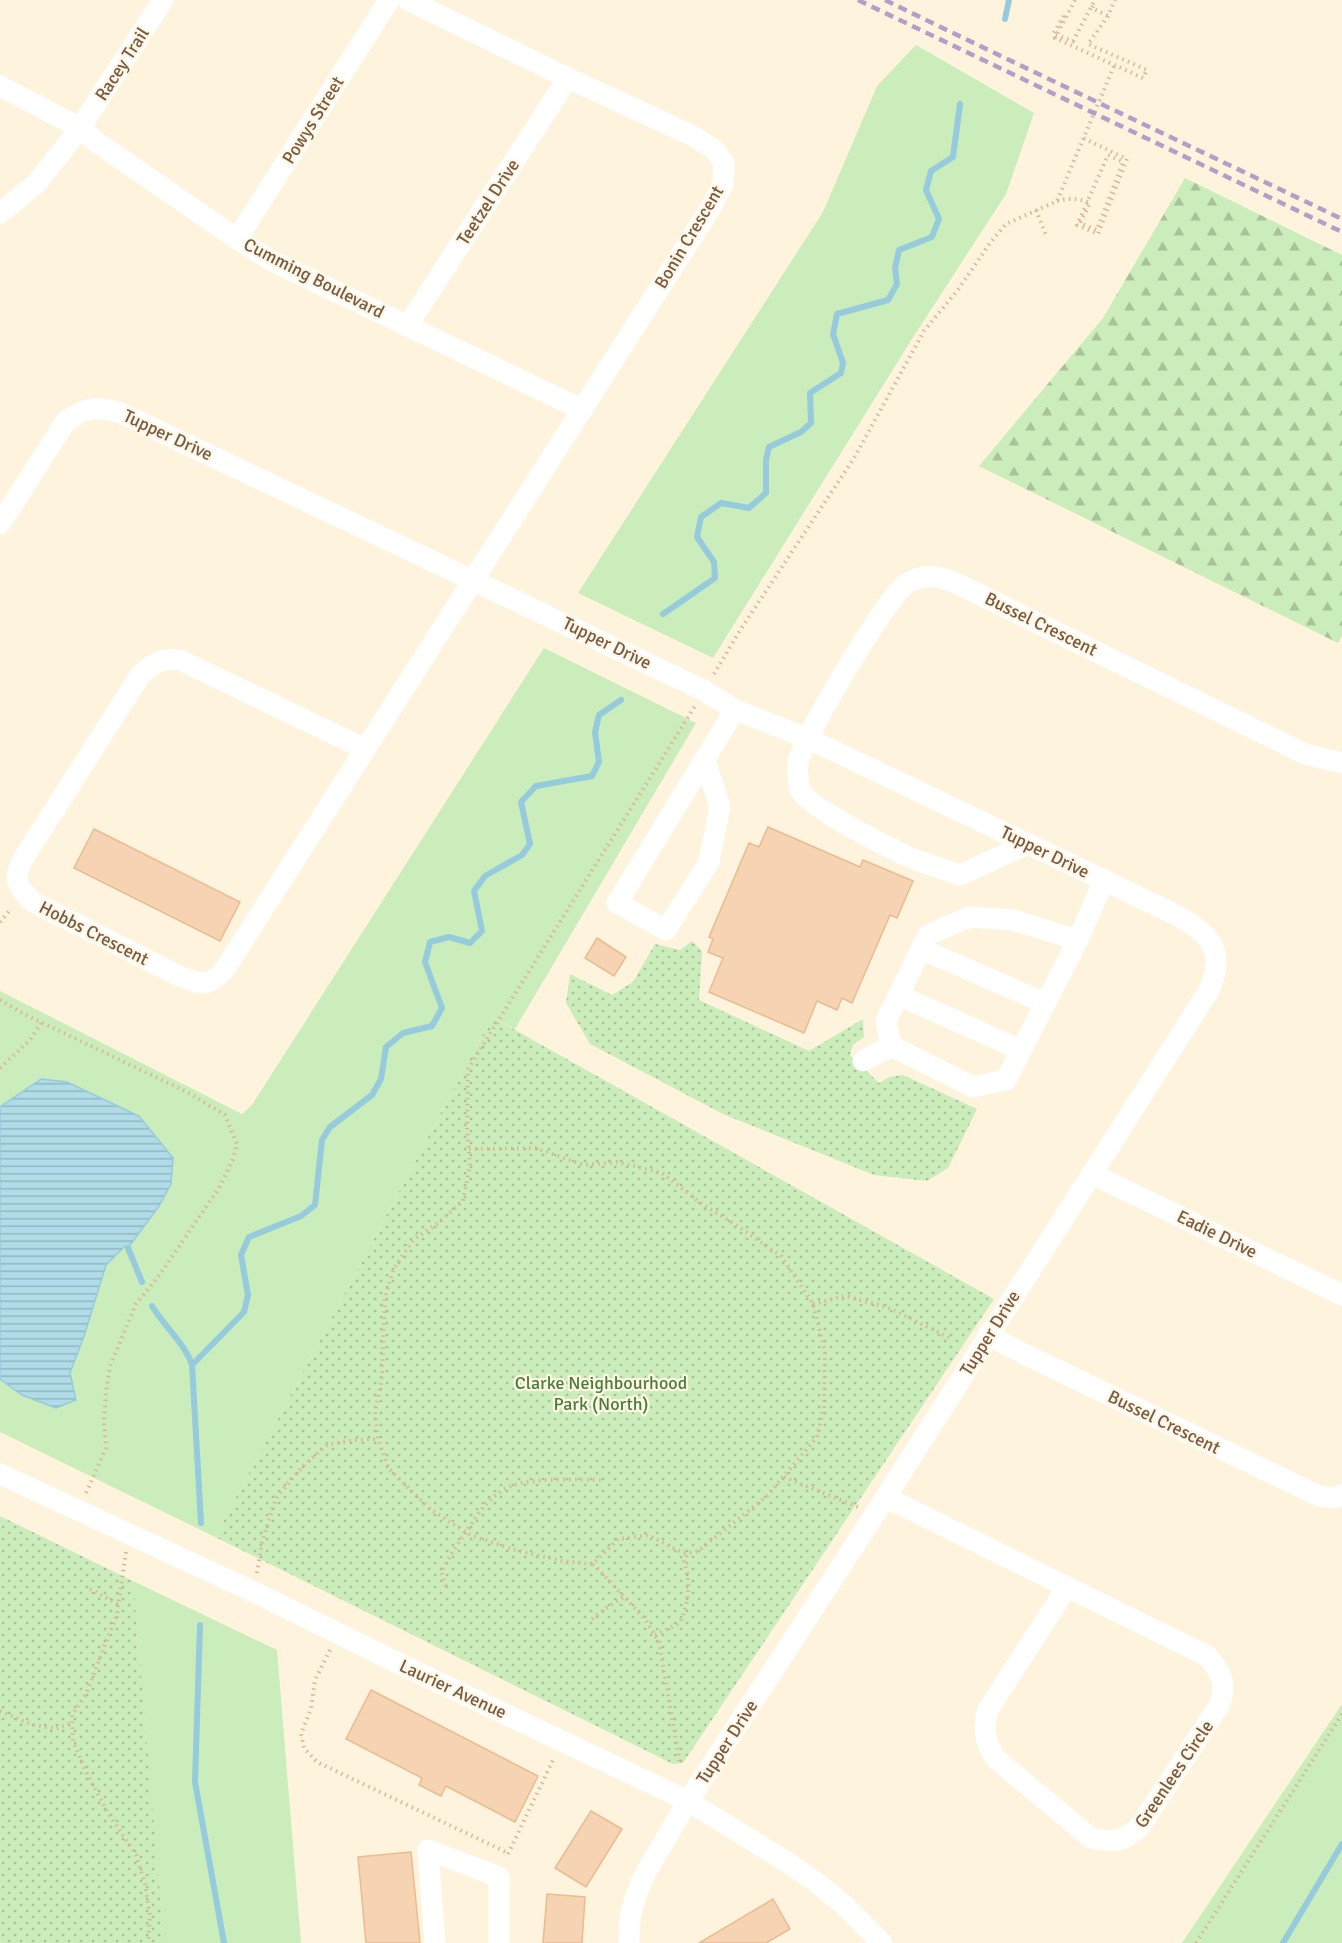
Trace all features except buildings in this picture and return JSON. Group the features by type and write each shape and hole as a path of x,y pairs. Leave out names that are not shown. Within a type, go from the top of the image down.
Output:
{"street":[{"name":"Racey Trail","path":"0,213 38,183 80,128 164,0"},
{"name":"Powys Street","path":"237,239 389,0"},
{"name":"Bonin Crescent","path":"408,0 693,136 716,150 724,164 723,184 710,209 474,580"},
{"name":"Teetzel Drive","path":"408,325 568,78"},
{"name":"Cumming Boulevard","path":"0,86 80,128 95,141 270,260 582,409"},
{"name":"Tupper Drive","path":"2,518 66,421 83,410 102,408 121,413 703,690 735,710 807,738 1192,923 1205,934 1214,948 1217,963 1215,977 1208,992 880,1506 688,1801 646,1872 635,1898 630,1918 629,1943"},
{"name":"Bussel Crescent","path":"1028,844 960,875 901,853 815,806 800,790 798,763 807,738 889,603 905,584 923,576 940,576 1305,754 1342,763"},
{"name":"Hobbs Crescent","path":"364,749 180,660 164,659 141,674 21,862 17,869 17,882 33,902 179,976 198,983 216,980 474,580"},
{"path":"705,760 720,807 709,862 666,930 616,903 735,710"},
{"path":"891,1046 973,1087 1006,1080 1078,940 1104,880"},
{"path":"891,1046 886,1021 928,935 969,917 1013,920 1078,940"},
{"path":"921,949 1045,1003"},
{"path":"898,995 1021,1050"},
{"path":"863,1061 891,1046"},
{"name":"Eadie Drive","path":"1092,1174 1342,1294"},
{"name":"Bussel Crescent","path":"988,1335 1319,1496 1334,1498 1342,1495"},
{"name":"Laurier Avenue","path":"0,1474 254,1592 688,1801 817,1883 844,1905 882,1943"},
{"name":"Greenlees Circle","path":"880,1506 1067,1587 1207,1656 1219,1669 1224,1691 1220,1704 1141,1825 1132,1835 1122,1840 1107,1841 1091,1838 996,1759 984,1734 988,1710 1067,1587"},
{"path":"435,1943 428,1850 499,1877 499,1943"}],"path":[{"path":"1074,0 1054,38 1143,78 1147,70 1088,44 1108,16 1115,0"},
{"path":"1056,35 1073,41 1096,0"},
{"path":"1096,0 1092,8 1108,16"},
{"path":"1057,201 1114,66"},
{"path":"1083,138 1127,159 1098,234 1077,225 1087,202 1108,155 1124,162 1097,230 1080,223 1089,203 1087,202"},
{"path":"680,1764 659,1642 645,1619 593,1564 562,1561 514,1550 466,1532 430,1509 389,1469 378,1439 375,1412 382,1377 385,1297 394,1268 414,1239 437,1224 463,1201 470,1166 468,1069 691,715 703,690 854,458 924,332 1006,224 1057,201 1069,198 1087,202"},
{"path":"1036,210 1046,235"},
{"path":"0,922 10,910"},
{"path":"0,1000 187,1092 225,1115 237,1144 233,1159 219,1188 158,1277 136,1304 110,1366 106,1392 106,1448 78,1510"},
{"path":"0,1068 30,1040 42,1022"},
{"path":"469,1149 535,1148 584,1165 617,1162 662,1173 702,1204 781,1256 813,1304 825,1352 824,1407 817,1437 767,1496 698,1551 688,1554 681,1552 648,1535 618,1539 593,1564"},
{"path":"813,1304 845,1296 887,1307 952,1339"},
{"path":"254,1592 262,1542 276,1498 302,1467 327,1445 354,1440 378,1439"},
{"path":"783,1477 880,1506"},
{"path":"446,1586 441,1572 453,1549 478,1512 495,1496 513,1485 538,1481 604,1480"},
{"path":"129,1534 117,1614 86,1694 72,1715 72,1741 108,1813 136,1855 145,1884 150,1916 148,1943"},
{"path":"655,1635 680,1623 689,1597 684,1561 688,1554"},
{"path":"90,1589 118,1604"},
{"path":"592,1619 624,1597"},
{"path":"338,1634 315,1680 311,1709 301,1734 304,1748 317,1762 508,1853"},
{"path":"0,1711 30,1724 56,1729 72,1723"},
{"path":"1196,1943 1342,1714"},
{"path":"499,1877 508,1853 563,1740"}],"green space":[{"path":"916,45 1034,113 1006,194 912,339 713,658 578,593 823,212 877,86"},
{"path":"1185,178 1342,255 1342,636 1338,643 979,466 1103,318"},
{"path":"544,648 696,723 515,1029 492,1017 215,1537 0,1432 0,991 242,1114 252,1105"},
{"path":"692,941 702,951 699,1000 809,1051 863,1019 864,1037 853,1045 850,1055 879,1083 889,1077 903,1075 977,1109 948,1168 927,1181 874,1175 723,1114 590,1044 566,1003 570,974 612,995 633,982 655,944 680,950"},
{"name":"Clarke Neighbourhood Park (North)","path":"492,1017 994,1299 683,1763 673,1764 215,1537"},
{"path":"0,1516 133,1581 164,1943 0,1943"},
{"path":"133,1581 277,1650 301,1943 163,1943"},
{"path":"1342,1704 1342,1943 1182,1943"}],"water":[{"path":"41,1079 67,1082 139,1116 173,1158 171,1184 159,1206 128,1248 125,1246 106,1265 70,1373 76,1400 56,1408 22,1395 0,1379 0,1107"}],"waterway":[{"path":"1005,19 1009,0"},
{"path":"663,614 715,578 714,562 697,537 701,517 721,503 749,508 766,493 766,460 769,447 801,432 811,423 810,393 841,373 843,363 833,334 837,314 888,300 897,284 895,268 899,250 932,237 939,219 926,190 931,171 953,157 960,104"},
{"path":"192,1365 244,1312 248,1295 241,1255 249,1237 301,1216 315,1205 322,1140 330,1127 372,1095 381,1079 386,1047 403,1033 432,1026 442,1008 425,962 430,942 449,937 470,943 482,931 474,891 485,876 522,855 530,844 521,802 536,786 592,776 599,762 595,732 599,715 621,700"},
{"path":"128,1248 142,1282"},
{"path":"152,1306 185,1350 192,1365 201,1523"},
{"path":"200,1625 195,1782 224,1943"},
{"path":"1283,1943 1342,1844"}],"railway":[{"path":"858,0 1342,232"},
{"path":"885,0 1342,219"}]}
